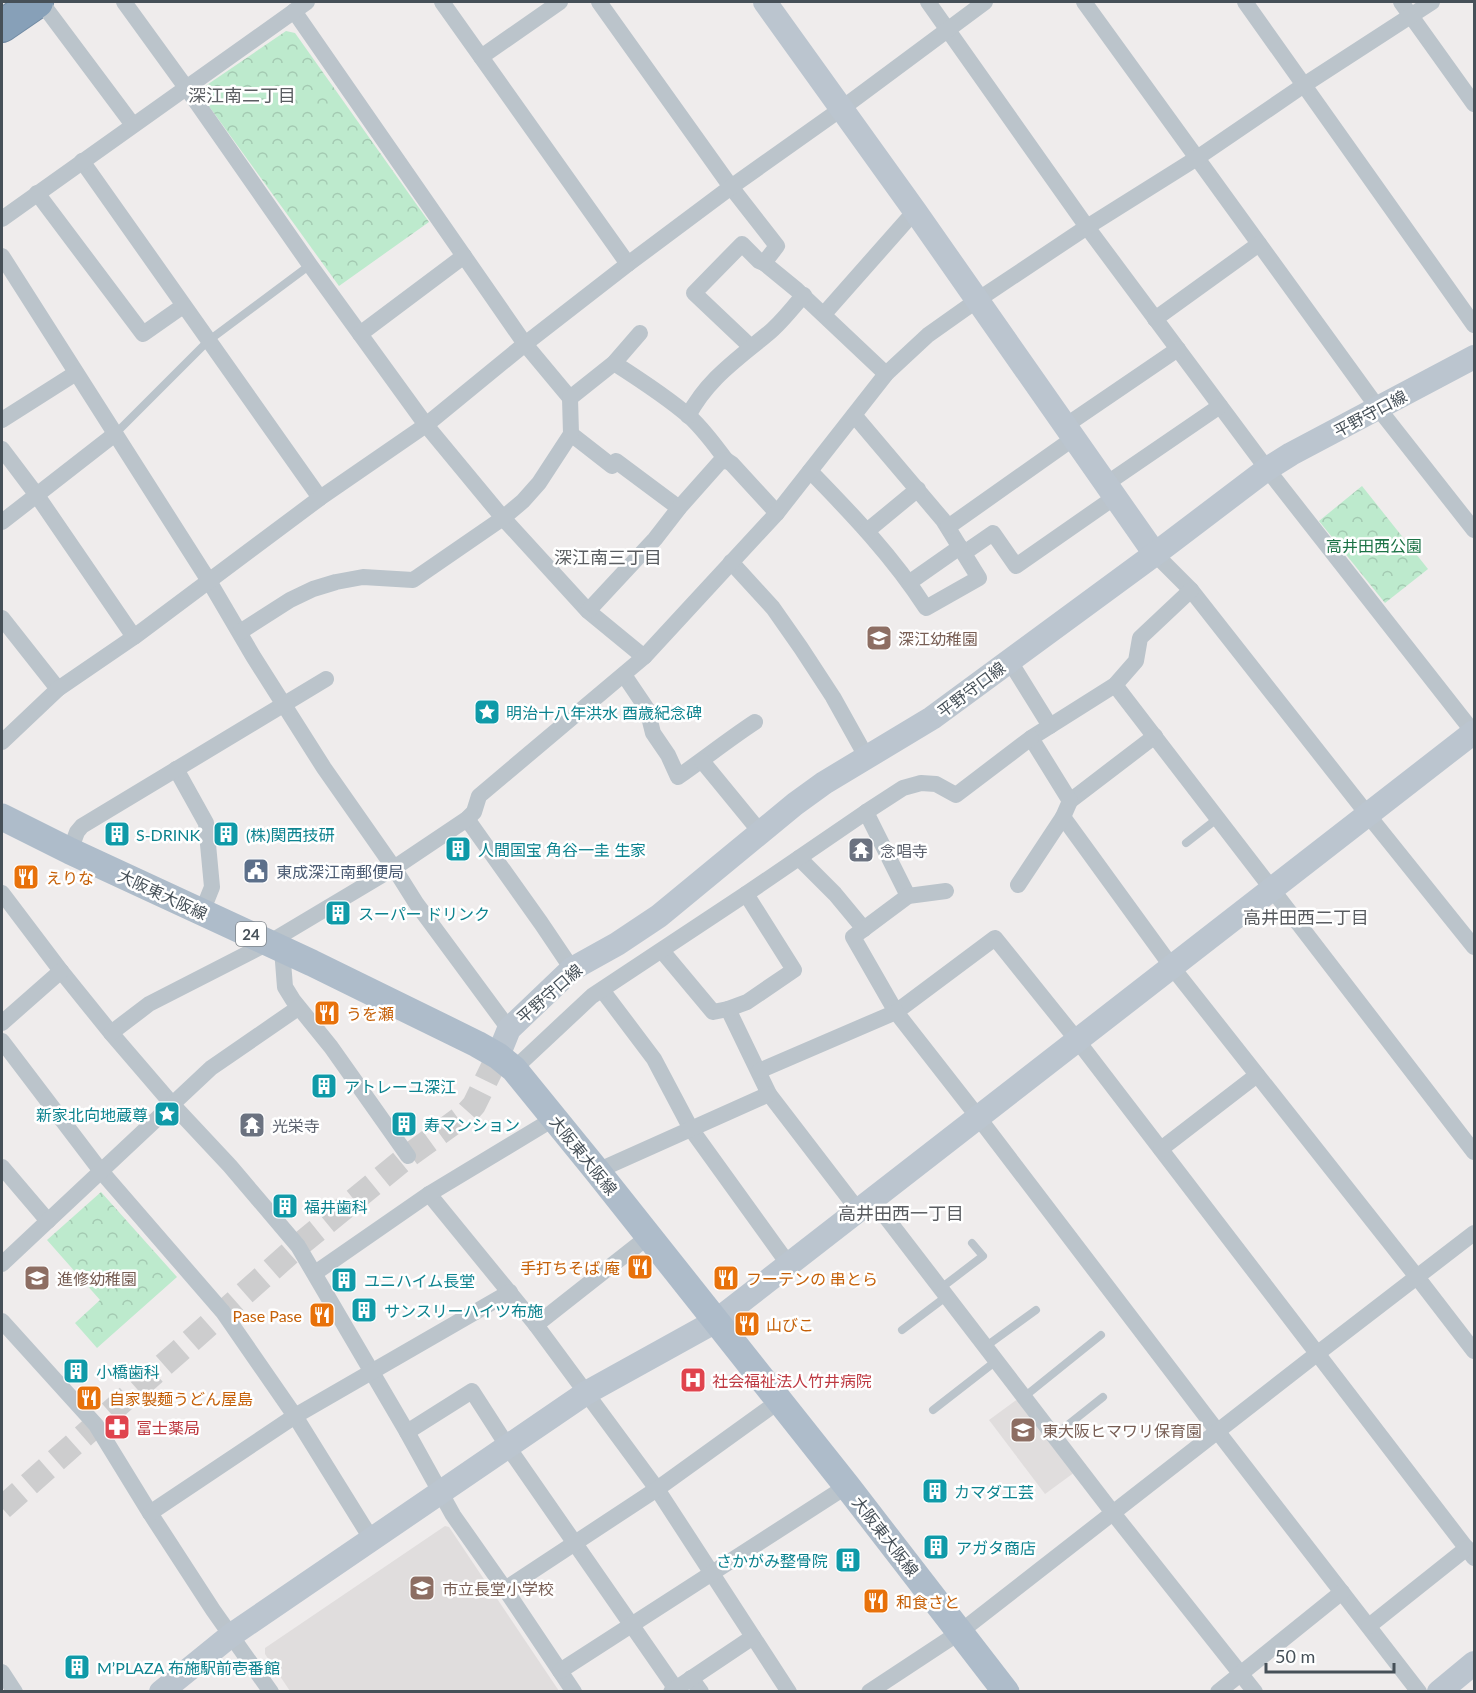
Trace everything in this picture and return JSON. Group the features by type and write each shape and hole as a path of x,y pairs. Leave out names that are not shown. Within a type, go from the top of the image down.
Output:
{"highway":[{"path":"2,26 37,2"}],"main road":[{"name":"大阪東大阪線","path":"2,817 467,1039 506,1063 555,1118 649,1236 1006,1692"}],"street":[{"path":"41,2 133,125"},
{"path":"124,2 426,425 503,518 588,611 644,657"},
{"path":"442,2 628,264"},
{"path":"481,57 560,2"},
{"path":"599,2 731,187 777,246 764,262"},
{"path":"765,2 915,211 1155,554 1191,590 1474,947"},
{"path":"161,1692 230,1636 586,1393 716,1321 1474,733 1267,469 1087,227 928,2"},
{"path":"2,742 58,689 134,637 320,498 426,425 628,264 985,2"},
{"path":"1084,2 1378,408 1474,530"},
{"path":"1245,2 1474,325"},
{"path":"1401,2 1474,104"},
{"path":"111,1033 150,1004 276,946 467,819 474,812 479,796 644,657 777,513 886,374 928,335 1087,227 1197,158 1432,2"},
{"path":"2,219 300,6 464,256 525,344 570,398 571,434 539,483 503,518 412,580 363,577 336,582 313,589 290,600 240,632"},
{"path":"82,162 320,498"},
{"path":"37,194 143,334 183,306"},
{"path":"824,314 915,211"},
{"path":"751,347 694,293 742,244 759,261 764,262 824,314 886,374"},
{"path":"1155,319 1259,244"},
{"path":"2,256 209,581 324,768 416,903 509,1029"},
{"path":"360,334 464,256"},
{"path":"688,416 697,399 712,381 767,335 804,296"},
{"path":"570,398 614,363 640,333"},
{"path":"948,527 1178,349"},
{"name":"平野守口線","path":"506,1063 509,1029 572,969 617,944 659,916 795,804 824,783 932,718 1267,469 1474,357"},
{"path":"614,363 688,416 777,513"},
{"path":"2,420 76,373"},
{"path":"910,582 993,533 1016,566 1220,406"},
{"path":"810,471 867,531 910,582 926,608 979,578 948,527 854,415"},
{"path":"2,522 115,434"},
{"path":"571,434 612,466 616,461 679,508"},
{"path":"2,449 36,494 134,637"},
{"path":"588,611 655,539 719,463 726,460"},
{"path":"867,531 918,489"},
{"path":"731,562 773,608 801,648 833,697 867,758"},
{"path":"506,1063 591,996 662,951 903,788 921,783 936,784 956,795 1030,738 1115,684 1136,661 1140,638 1191,590"},
{"path":"2,618 58,689"},
{"path":"1009,660 1050,726"},
{"path":"624,675 648,710 652,733 668,755 678,777 755,722"},
{"path":"70,851 81,826 326,679"},
{"path":"1115,684 1474,1152"},
{"path":"1018,885 1063,817 1070,801 1155,736"},
{"path":"1030,738 1070,801"},
{"path":"702,761 761,833"},
{"path":"176,769 206,823 212,887 202,912"},
{"path":"866,812 908,896"},
{"path":"1063,817 1172,968 1474,1351"},
{"path":"467,819 572,969"},
{"path":"799,858 835,894 864,928"},
{"path":"946,891 908,896 853,937 896,1012 1419,1692"},
{"path":"2,893 111,1033 298,1246 453,1515 574,1692"},
{"path":"662,951 713,1012 747,1002 794,970 746,894"},
{"path":"759,1071 896,1012 995,938 1077,1040 1469,1548 1369,1626"},
{"path":"276,946 285,987 298,1008 331,1047 408,1156"},
{"path":"2,1023 61,971"},
{"path":"602,990 654,1059 691,1129 789,1265"},
{"path":"2,1264 211,1068 298,1008"},
{"path":"728,1009 769,1094 944,1292 1113,1513 1255,1692"},
{"path":"2,1041 100,1170 223,1312 296,1416 372,1540"},
{"path":"1161,1149 1257,1075"},
{"path":"597,1171 769,1094"},
{"path":"315,1273 429,1194 555,1118"},
{"path":"2,1167 48,1221"},
{"path":"429,1194 537,1325 657,1489 789,1692"},
{"path":"869,1692 960,1632 1474,1233"},
{"path":"537,1325 649,1236"},
{"path":"150,1513 296,1416 510,1292"},
{"path":"2,1321 96,1425 230,1636 271,1692"},
{"path":"407,1432 472,1391 674,1690 696,1685 753,1636"},
{"path":"505,1589 657,1489 779,1401"},
{"path":"560,1671 847,1486"},
{"path":"1218,1692 1342,1592"},
{"path":"1439,1692 1474,1664"},
{"path":"2,1672 15,1692"}],"lane":[{"path":"115,434 208,341 310,265"},
{"path":"1186,843 1218,818"},
{"path":"902,1330 983,1256 972,1242"},
{"path":"986,1347 1036,1310"},
{"path":"1024,1397 1101,1335"},
{"path":"933,1410 996,1361"},
{"path":"1054,1436 1103,1398"}],"shaded area":[{"path":"1019,1398 1075,1472 1045,1494 989,1420"},
{"name":"市立長堂小学校","path":"445,1526 449,1527 559,1691 290,1691 265,1654 265,1648"}],"green space":[{"path":"286,31 295,33 429,222 339,286 198,91"},
{"name":"高井田西公園","path":"1362,486 1428,569 1385,603 1319,521"},
{"path":"101,1192 177,1277 97,1348 75,1323 100,1300 47,1240"}],"tunnel":[{"path":"2,1508 298,1246 408,1156 466,1114 474,1105 498,1056"}],"place":[{"name":"深江幼稚園","path":"879,638"},
{"name":"明治十八年洪水 酉歳紀念碑","path":"487,712"},
{"name":"S-DRINK","path":"117,834"},
{"name":"(株)関西技研","path":"226,834"},
{"name":"人間国宝 角谷一圭 生家","path":"458,849"},
{"name":"念唱寺","path":"861,850"},
{"name":"東成深江南郵便局","path":"256,871"},
{"name":"えりな","path":"26,877"},
{"name":"スーパー ドリンク","path":"338,913"},
{"name":"うを瀬","path":"327,1013"},
{"name":"アトレーユ深江","path":"324,1086"},
{"name":"新家北向地蔵尊","path":"167,1114"},
{"name":"寿マンション","path":"404,1124"},
{"name":"光栄寺","path":"252,1125"},
{"name":"福井歯科","path":"285,1206"},
{"name":"手打ちそば 庵","path":"640,1267"},
{"name":"進修幼稚園","path":"37,1278"},
{"name":"フーテンの 串とら","path":"726,1278"},
{"name":"ユニハイム長堂","path":"344,1280"},
{"name":"サンスリーハイツ布施","path":"364,1310"},
{"name":"Pase Pase","path":"322,1315"},
{"name":"山びこ","path":"747,1324"},
{"name":"小橋歯科","path":"76,1371"},
{"name":"社会福祉法人竹井病院","path":"693,1380"},
{"name":"自家製麺うどん屋島","path":"89,1398"},
{"name":"冨士薬局","path":"117,1427"},
{"name":"東大阪ヒマワリ保育園","path":"1023,1430"},
{"name":"カマダ工芸","path":"935,1491"},
{"name":"アガタ商店","path":"936,1547"},
{"name":"さかがみ整骨院","path":"848,1560"},
{"name":"市立長堂小学校","path":"422,1588"},
{"name":"和食さと","path":"876,1601"},
{"name":"M’PLAZA 布施駅前壱番館","path":"77,1667"}],"district":[{"name":"深江南二丁目","path":"242,95"},
{"name":"深江南三丁目","path":"608,557"},
{"name":"高井田西二丁目","path":"1306,917"},
{"name":"高井田西一丁目","path":"901,1213"}]}
